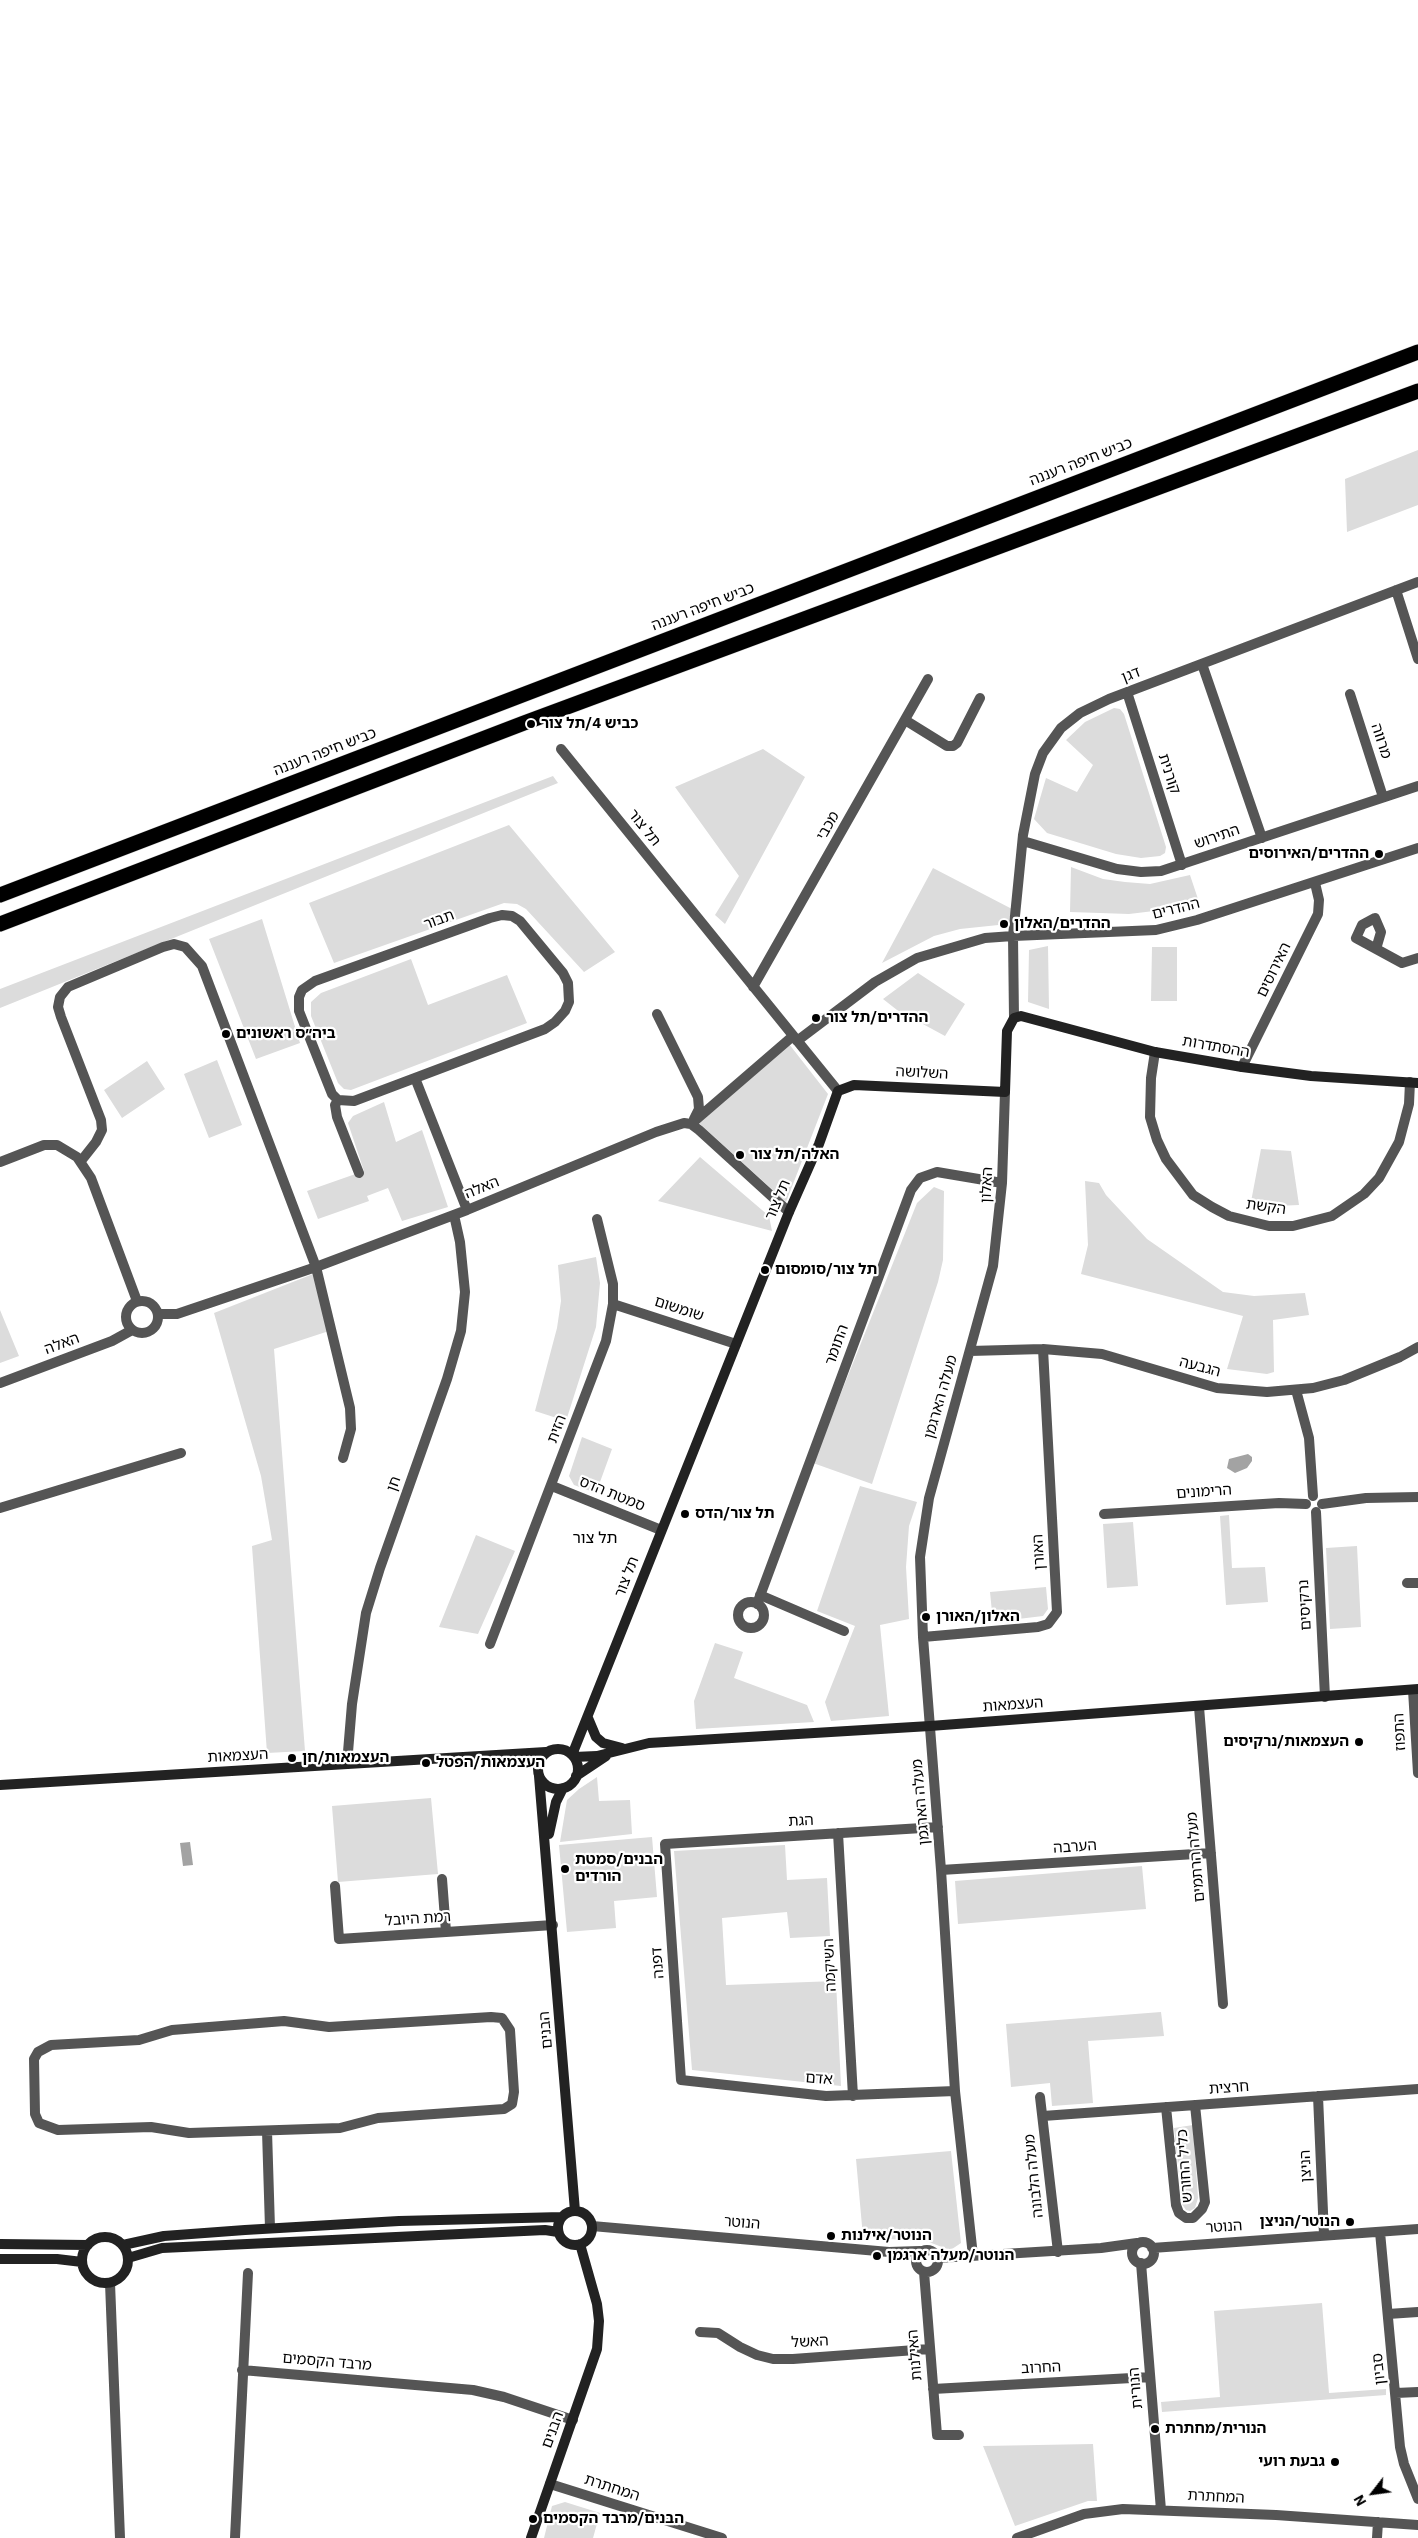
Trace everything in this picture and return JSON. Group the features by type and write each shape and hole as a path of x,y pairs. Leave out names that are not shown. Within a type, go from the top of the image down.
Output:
{"highway":[{"name":"כביש חיפה רעננה","path":"0,895 1418,352"},
{"path":"0,924 543,716 1418,391"}],"street":[{"name":"דגן","path":"1013,936 1022,841 1035,774 1043,752 1060,728 1080,713 1127,692 1418,582"},
{"path":"1396,590 1418,659"},
{"path":"1202,664 1262,838"},
{"name":"מכבי","path":"753,987 928,679"},
{"name":"קורנית","path":"1127,692 1182,865"},
{"name":"מרווה","path":"1350,694 1383,797"},
{"path":"905,720 948,746 953,746 957,743 980,698"},
{"name":"תל צור","path":"561,750 838,1092 819,1144 789,1212 661,1530 573,1756"},
{"name":"התירוש","path":"1022,841 1117,869 1141,872 1161,871 1418,786"},
{"name":"ההדרים","path":"691,1124 795,1039 876,982 917,958 985,938 1156,930 1197,920 1418,848"},
{"name":"האירוסים","path":"1242,1067 1318,914 1319,900 1315,883"},
{"name":"תבור","path":"512,916 528,929 563,973 570,992 565,1011 545,1029 415,1078 354,1101 338,1100 332,1094 299,1012 299,996 302,990 315,981 490,918 512,916"},
{"path":"1013,936 1014,1018"},
{"path":"81,1161 96,1142 102,1130 101,1120 61,1016 58,1007 60,997 68,987 163,948 174,944 185,947 202,966 316,1267 350,1408 351,1429 343,1458"},
{"path":"1376,949 1402,963 1418,958"},
{"path":"657,1014 700,1103 691,1124 789,1212"},
{"name":"ההסתדרות","path":"1014,1018 1021,1016 1033,1018 1155,1052 1242,1067 1343,1079 1414,1083"},
{"name":"האלון","path":"970,1351 994,1266 1002,1183 1006,1042 1007,1031 1014,1018"},
{"name":"הקשת","path":"1155,1052 1149,1100 1150,1118 1156,1140 1166,1160 1194,1194 1212,1208 1229,1216 1268,1226 1293,1226 1332,1216 1364,1194 1379,1178 1399,1142 1414,1083"},
{"path":"415,1078 467,1210"},
{"name":"השלושה","path":"838,1092 854,1085 1005,1092"},
{"path":"338,1100 335,1106 337,1117 359,1173"},
{"name":"האלה","path":"158,1314 177,1314 316,1267 467,1210 656,1132 675,1125 691,1124"},
{"path":"0,1162 44,1145 57,1146 70,1151 81,1161 91,1178 137,1301"},
{"name":"התומר","path":"844,1631 758,1599 911,1190 920,1178 937,1172 1002,1183"},
{"name":"חן","path":"347,1764 352,1704 366,1613 380,1568 448,1379 461,1331 464,1292 460,1242 454,1215"},
{"name":"הזית","path":"490,1644 600,1359 613,1304 610,1268 597,1219"},
{"path":"137,1301 151,1303 158,1314 157,1323 150,1331 140,1333 132,1330 127,1324 125,1316 129,1307 137,1301"},
{"name":"שומשום","path":"613,1304 736,1344"},
{"name":"האלה","path":"0,1383 112,1341 132,1330"},
{"name":"הגבעה","path":"970,1351 1043,1349 1102,1354 1217,1388 1242,1392 1296,1390 1344,1380 1400,1357 1418,1347"},
{"name":"האורן","path":"923,1637 1038,1627 1048,1624 1057,1612 1043,1349"},
{"name":"מעלה הארגמן","path":"970,1351 924,1518 920,1557 923,1637 942,1870 955,2091 974,2256"},
{"path":"1296,1390 1311,1449 1310,1500 1310,1511 1316,1512 1321,1510 1322,1504 1320,1499 1310,1500"},
{"path":"0,1508 181,1452"},
{"name":"סמטת הדס","path":"552,1486 661,1530"},
{"path":"1322,1504 1366,1498 1418,1496"},
{"name":"הרימונים","path":"1104,1514 1310,1500"},
{"name":"נרקיסים","path":"1316,1512 1325,1697"},
{"path":"1407,1583 1418,1583"},
{"name":"העצמאות","path":"573,1756 611,1753 649,1742 930,1726 1416,1690"},
{"name":"התפוז","path":"1416,1690 1418,1773"},
{"name":"תל צור","path":"558,1749 573,1740 594,1702"},
{"name":"מעלה הרתמים","path":"1198,1707 1223,2004"},
{"path":"588,1718 596,1737 603,1743 623,1749"},
{"path":"558,1749 573,1756 577,1765 576,1776 568,1786 562,1788 549,1787 539,1772 542,1757 546,1752 558,1749"},
{"name":"העצמאות","path":"0,1785 546,1752"},
{"name":"העצמאות","path":"508,1753 532,1762 539,1772"},
{"name":"העצמאות","path":"576,1776 611,1753"},
{"name":"הבנים","path":"539,1772 574,2211"},
{"name":"הבנים","path":"546,1847 553,1812 562,1788"},
{"name":"הגת","path":"665,1844 938,1827"},
{"name":"השיקמה","path":"838,1833 853,2096"},
{"name":"דפנה","path":"665,1844 681,2080"},
{"name":"הערבה","path":"942,1870 1211,1853"},
{"path":"442,1879 446,1932"},
{"name":"רמת היובל","path":"335,1886 339,1939 552,1925"},
{"path":"491,2017 502,2018 507,2023 514,2092 512,2104 504,2109 378,2118 340,2128 267,2131 189,2134 151,2127 75,2130 48,2126 39,2122 35,2114 34,2059 38,2052 51,2045 139,2040 172,2030 284,2021 329,2027 491,2017"},
{"name":"אדם","path":"681,2080 826,2096 955,2091"},
{"name":"חרצית","path":"1043,2116 1418,2089"},
{"name":"הניצן","path":"1318,2096 1324,2235"},
{"name":"מעלה הלבונה","path":"1040,2097 1058,2252"},
{"name":"כליל החורש","path":"1166,2108 1176,2205 1179,2212 1186,2218 1192,2218 1202,2209 1205,2202 1195,2105"},
{"path":"267,2131 270,2228"},
{"path":"123,2245 173,2235 399,2221 562,2217 574,2211 583,2213 588,2217 592,2226 590,2236 580,2244 569,2244 564,2241 558,2232 558,2224 562,2217"},
{"name":"הנוטר","path":"592,2226 889,2252 920,2251"},
{"name":"הנוטר","path":"1152,2248 1418,2229"},
{"path":"128,2258 162,2248 545,2230 558,2232"},
{"name":"סביון","path":"1380,2232 1404,2464 1418,2499"},
{"path":"105,2237 113,2238 123,2245 128,2258 126,2272 115,2282 93,2280 87,2275 82,2262 84,2250 88,2245 98,2238 105,2237"},
{"path":"938,2258 1058,2252 1144,2242 1152,2248 1152,2257 1148,2262 1138,2261 1126,2253 1101,2248"},
{"path":"1137,2243 1133,2248 1138,2261"},
{"path":"0,2244 88,2245"},
{"name":"הבנים","path":"531,2538 594,2361 599,2335 597,2304 580,2244"},
{"path":"931,2250 938,2258 934,2269 920,2268 916,2257 920,2251 931,2250"},
{"name":"הנוטר","path":"889,2252 920,2268"},
{"path":"0,2259 57,2259 82,2262"},
{"name":"הנורית","path":"1138,2261 1161,2510"},
{"name":"האילנות","path":"920,2268 937,2435 959,2435"},
{"path":"235,2538 248,2273"},
{"path":"110,2283 120,2538"},
{"path":"1388,2314 1418,2312"},
{"name":"האשל","path":"700,2332 718,2333 740,2347 757,2355 773,2359 929,2349"},
{"name":"מרבד הקסמים","path":"242,2370 473,2390 504,2397 573,2420"},
{"name":"החרוב","path":"933,2389 1150,2377"},
{"path":"1396,2393 1418,2392"},
{"name":"המחתרת","path":"550,2484 722,2538"},
{"name":"המחתרת","path":"1017,2538 1095,2511 1161,2510 1418,2524"},
{"path":"1377,2538 1378,2522"}],"shaded area":[{"path":"1418,450 1418,505 1347,532 1345,479"},
{"path":"1114,708 1120,709 1124,714 1166,847 1165,853 1160,856 1141,858 1116,854 1047,833 1034,819 1046,778 1077,792 1093,765 1066,740 1085,722"},
{"path":"763,749 805,777 725,924 715,915 739,876 675,787"},
{"path":"553,776 558,783 0,1008 0,989"},
{"path":"509,825 615,952 584,972 526,909 517,904 504,903 334,963 309,903"},
{"path":"1071,867 1103,879 1150,884 1190,875 1198,899 1154,911 1129,914 1070,912"},
{"path":"933,868 1012,909 1008,924 960,929 934,936 882,963"},
{"path":"262,919 300,1043 256,1059 209,939"},
{"path":"1048,946 1049,1009 1028,1002 1029,950"},
{"path":"1152,947 1177,947 1177,1001 1151,1001"},
{"path":"411,959 428,1005 507,975 527,1023 351,1090 344,1089 338,1083 311,1016 311,1002 321,993"},
{"path":"918,973 965,1004 945,1036 897,1010 883,999"},
{"path":"789,1044 828,1094 786,1202 699,1123"},
{"path":"217,1060 242,1125 209,1138 184,1074"},
{"path":"147,1061 165,1089 122,1118 104,1090"},
{"path":"384,1102 396,1142 422,1130 448,1207 402,1221 388,1188 367,1196 369,1201 318,1219 307,1191 364,1171 348,1123 353,1116"},
{"path":"1261,1149 1291,1151 1299,1205 1250,1207"},
{"path":"700,1157 769,1216 772,1231 658,1201"},
{"path":"1085,1181 1099,1183 1106,1195 1147,1239 1223,1292 1254,1296 1305,1293 1309,1315 1273,1320 1274,1372 1267,1374 1227,1369 1243,1316 1081,1274 1088,1245"},
{"path":"934,1187 944,1191 943,1260 938,1282 872,1484 813,1463 917,1203"},
{"path":"596,1257 600,1283 596,1327 566,1421 535,1411 557,1328 561,1301 558,1265"},
{"path":"313,1274 329,1331 274,1349 305,1751 267,1753 252,1546 272,1540 261,1476 214,1313"},
{"path":"0,1310 19,1356 0,1363"},
{"path":"582,1437 612,1449 596,1493 574,1485 569,1476"},
{"path":"1248,1454 1252,1457 1252,1461 1247,1468 1235,1473 1227,1468 1229,1459"},
{"path":"860,1486 917,1502 909,1526 906,1567 909,1619 880,1625 889,1716 831,1721 825,1702 855,1626 817,1611"},
{"path":"1229,1515 1232,1568 1265,1567 1268,1602 1226,1605 1220,1516"},
{"path":"1133,1522 1138,1586 1107,1588 1103,1524"},
{"path":"476,1535 515,1551 478,1634 439,1627"},
{"path":"1357,1546 1361,1627 1330,1629 1326,1548"},
{"path":"1046,1587 1048,1609 1043,1616 993,1622 990,1592"},
{"path":"715,1643 743,1652 734,1678 807,1705 814,1722 696,1729 694,1701"},
{"path":"597,1777 599,1801 630,1800 632,1834 560,1842 567,1800"},
{"path":"431,1798 438,1874 338,1882 332,1806"},
{"path":"652,1837 657,1897 614,1901 616,1928 567,1932 559,1845"},
{"path":"190,1842 193,1865 183,1866 180,1843"},
{"path":"785,1845 787,1880 827,1878 830,1936 790,1938 787,1912 722,1918 726,1985 836,1981 841,2086 692,2070 674,1851"},
{"path":"1142,1866 1146,1909 958,1924 955,1881"},
{"path":"1161,2012 1164,2036 1088,2041 1093,2103 1052,2106 1050,2083 1011,2087 1006,2024"},
{"path":"1193,2125 1198,2198 1195,2208 1190,2211 1186,2210 1182,2204 1174,2128"},
{"path":"951,2151 961,2243 952,2249 947,2249 929,2242 863,2237 856,2159"},
{"path":"1322,2303 1329,2393 1386,2389 1386,2395 1162,2412 1161,2402 1220,2397 1214,2311"},
{"path":"1093,2444 1097,2501 1088,2501 1015,2526 983,2446"},
{"path":"565,2502 600,2513 593,2538 544,2538 552,2506"}],"place":[{"name":"כביש 4/תל צור","path":"531,724"},
{"name":"ההדרים/האירוסים","path":"1379,854"},
{"name":"ההדרים/האלון","path":"1004,924"},
{"name":"ההדרים/תל צור","path":"816,1018"},
{"name":"ביה״ס ראשונים","path":"226,1034"},
{"name":"האלה/תל צור","path":"740,1155"},
{"name":"תל צור/סומסום","path":"765,1270"},
{"name":"תל צור/הדס","path":"685,1514"},
{"name":"האלון/האורן","path":"926,1617"},
{"name":"העצמאות/נרקיסים","path":"1359,1742"},
{"name":"העצמאות/חן","path":"292,1758"},
{"name":"העצמאות/הפטל","path":"426,1763"},
{"name":"הבנים/סמטת הורדים","path":"565,1869"},
{"name":"הנוטר/הניצן","path":"1350,2222"},
{"name":"הנוטר/אילנות","path":"831,2236"},
{"name":"הנוטר/מעלה ארגמן","path":"877,2256"},
{"name":"הנורית/מחתרת","path":"1155,2429"},
{"name":"גבעת רועי","path":"1335,2462"},
{"name":"הבנים/מרבד הקסמים","path":"533,2519"}],"district":[{"name":"תל צור","path":"595,1538"}]}
